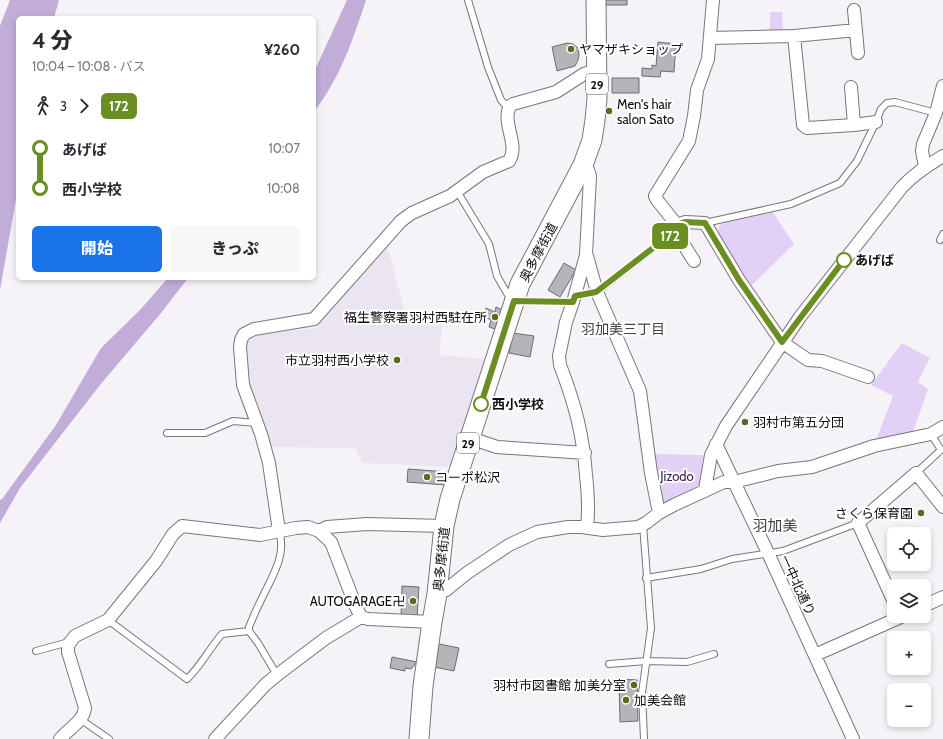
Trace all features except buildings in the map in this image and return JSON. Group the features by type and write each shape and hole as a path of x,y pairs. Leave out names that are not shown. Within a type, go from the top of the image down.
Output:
{"main road":[{"name":"奥多摩街道","path":"419,739 423,686 437,594 444,526 450,499 514,301 524,276 583,165 592,140 595,127 597,70 596,0"}],"street":[{"path":"694,261 676,228 655,196 688,141 694,116 697,90 708,59 711,38 713,0"},
{"path":"854,10 858,53"},
{"path":"711,38 794,36 856,30"},
{"path":"794,36 803,125 806,128 876,122"},
{"path":"279,531 269,463 261,434 243,385 240,343 244,334 254,329 314,320 401,221 412,213 457,191 483,172 507,163 512,158 513,152 507,119 509,109 513,104 556,92 584,74 597,70"},
{"path":"925,167 922,151 923,144 939,115 943,86"},
{"path":"851,87 854,125"},
{"path":"705,489 711,455 716,444 726,426 782,342 827,281 897,192 910,178 943,156"},
{"path":"583,165 588,170 590,176 586,255 566,322 560,356 560,365 578,416 585,453 589,503 587,527"},
{"path":"676,228 685,222 705,223 739,280 782,342 808,360 822,362 868,377"},
{"path":"586,255 596,292 640,391 651,473 660,513"},
{"path":"437,594 446,590 496,552 528,535 553,528 578,526 608,530 643,525 660,513 705,489 724,482 734,482 778,471 812,467 874,446 931,434 943,427"},
{"path":"470,438 497,447 585,453"},
{"name":"一中北通り","path":"716,444 768,553 853,739"},
{"path":"887,587 858,523 916,473 943,507"},
{"path":"319,531 327,527 367,524 444,526"},
{"path":"60,739 83,716 85,708 68,652 68,645 75,636 108,620 156,561 169,540 180,528 186,526 252,535 268,535 279,531 302,527 319,531 331,542 361,617 368,619 432,622"},
{"path":"931,603 943,597"},
{"path":"215,739 266,684 326,638 361,617"},
{"path":"815,655 887,622"}],"lane":[{"path":"468,0 488,67 501,100 509,109"},
{"path":"705,223 791,204 840,183 857,161 881,109 887,102 895,102 939,115"},
{"path":"457,191 489,244 497,276 508,295 514,301 574,299 596,292 676,228"},
{"path":"167,433 204,433 233,421 257,423"},
{"path":"916,473 941,450 931,434"},
{"path":"646,578 701,569 732,559 784,551 858,523"},
{"path":"643,525 651,628 642,693 644,739"},
{"path":"277,675 249,631 249,628 279,558 281,537 279,531"},
{"path":"108,620 187,679 199,666 214,643 222,634 249,631"},
{"path":"36,651 70,642"},
{"path":"609,664 646,661 687,662 714,654"},
{"path":"80,719 109,739"}],"shaded area":[{"path":"10,0 59,0 55,16 16,16 16,199 0,290 0,26"},
{"path":"347,0 366,0 345,58 331,86 316,109 316,68"},
{"path":"387,245 406,316 443,318 439,355 486,359 452,467 362,463 356,448 269,447 247,385 246,338 252,335 316,328"},
{"path":"166,280 186,280 161,313 100,385 20,488 0,523 0,500 56,425 101,348 140,310"}],"green space":[{"path":"770,12 782,12 783,32 770,32"},
{"path":"772,211 794,244 750,287 718,235 719,226 729,220"},
{"path":"902,343 930,358 918,382 928,389 912,435 876,440 893,396 871,385"},
{"name":"Jizodo","path":"653,454 703,455 699,490 659,508"}],"bus line":[{"name":"172","path":"481,404 514,301 573,302 575,296 596,292 675,231 677,225 685,222 705,223 739,280 782,342 844,260"}],"place":[{"name":"ヤマザキショップ","path":"571,49"},
{"name":"Men's hair salon Sato","path":"609,111"},
{"name":"あげば","path":"844,260"},
{"name":"福生警察署羽村西駐在所","path":"495,317"},
{"name":"市立羽村西小学校","path":"397,360"},
{"name":"西小学校","path":"481,404"},
{"name":"羽村市第五分団","path":"745,422"},
{"name":"コーポ松沢","path":"427,477"},
{"name":"さくら保育園","path":"921,513"},
{"name":"AUTOGARAGE卍","path":"413,601"},
{"name":"羽村市図書館 加美分室","path":"634,685"},
{"name":"加美会館","path":"626,700"}],"district":[{"name":"羽加美三丁目","path":"623,329"},
{"name":"羽加美","path":"775,526"}]}
